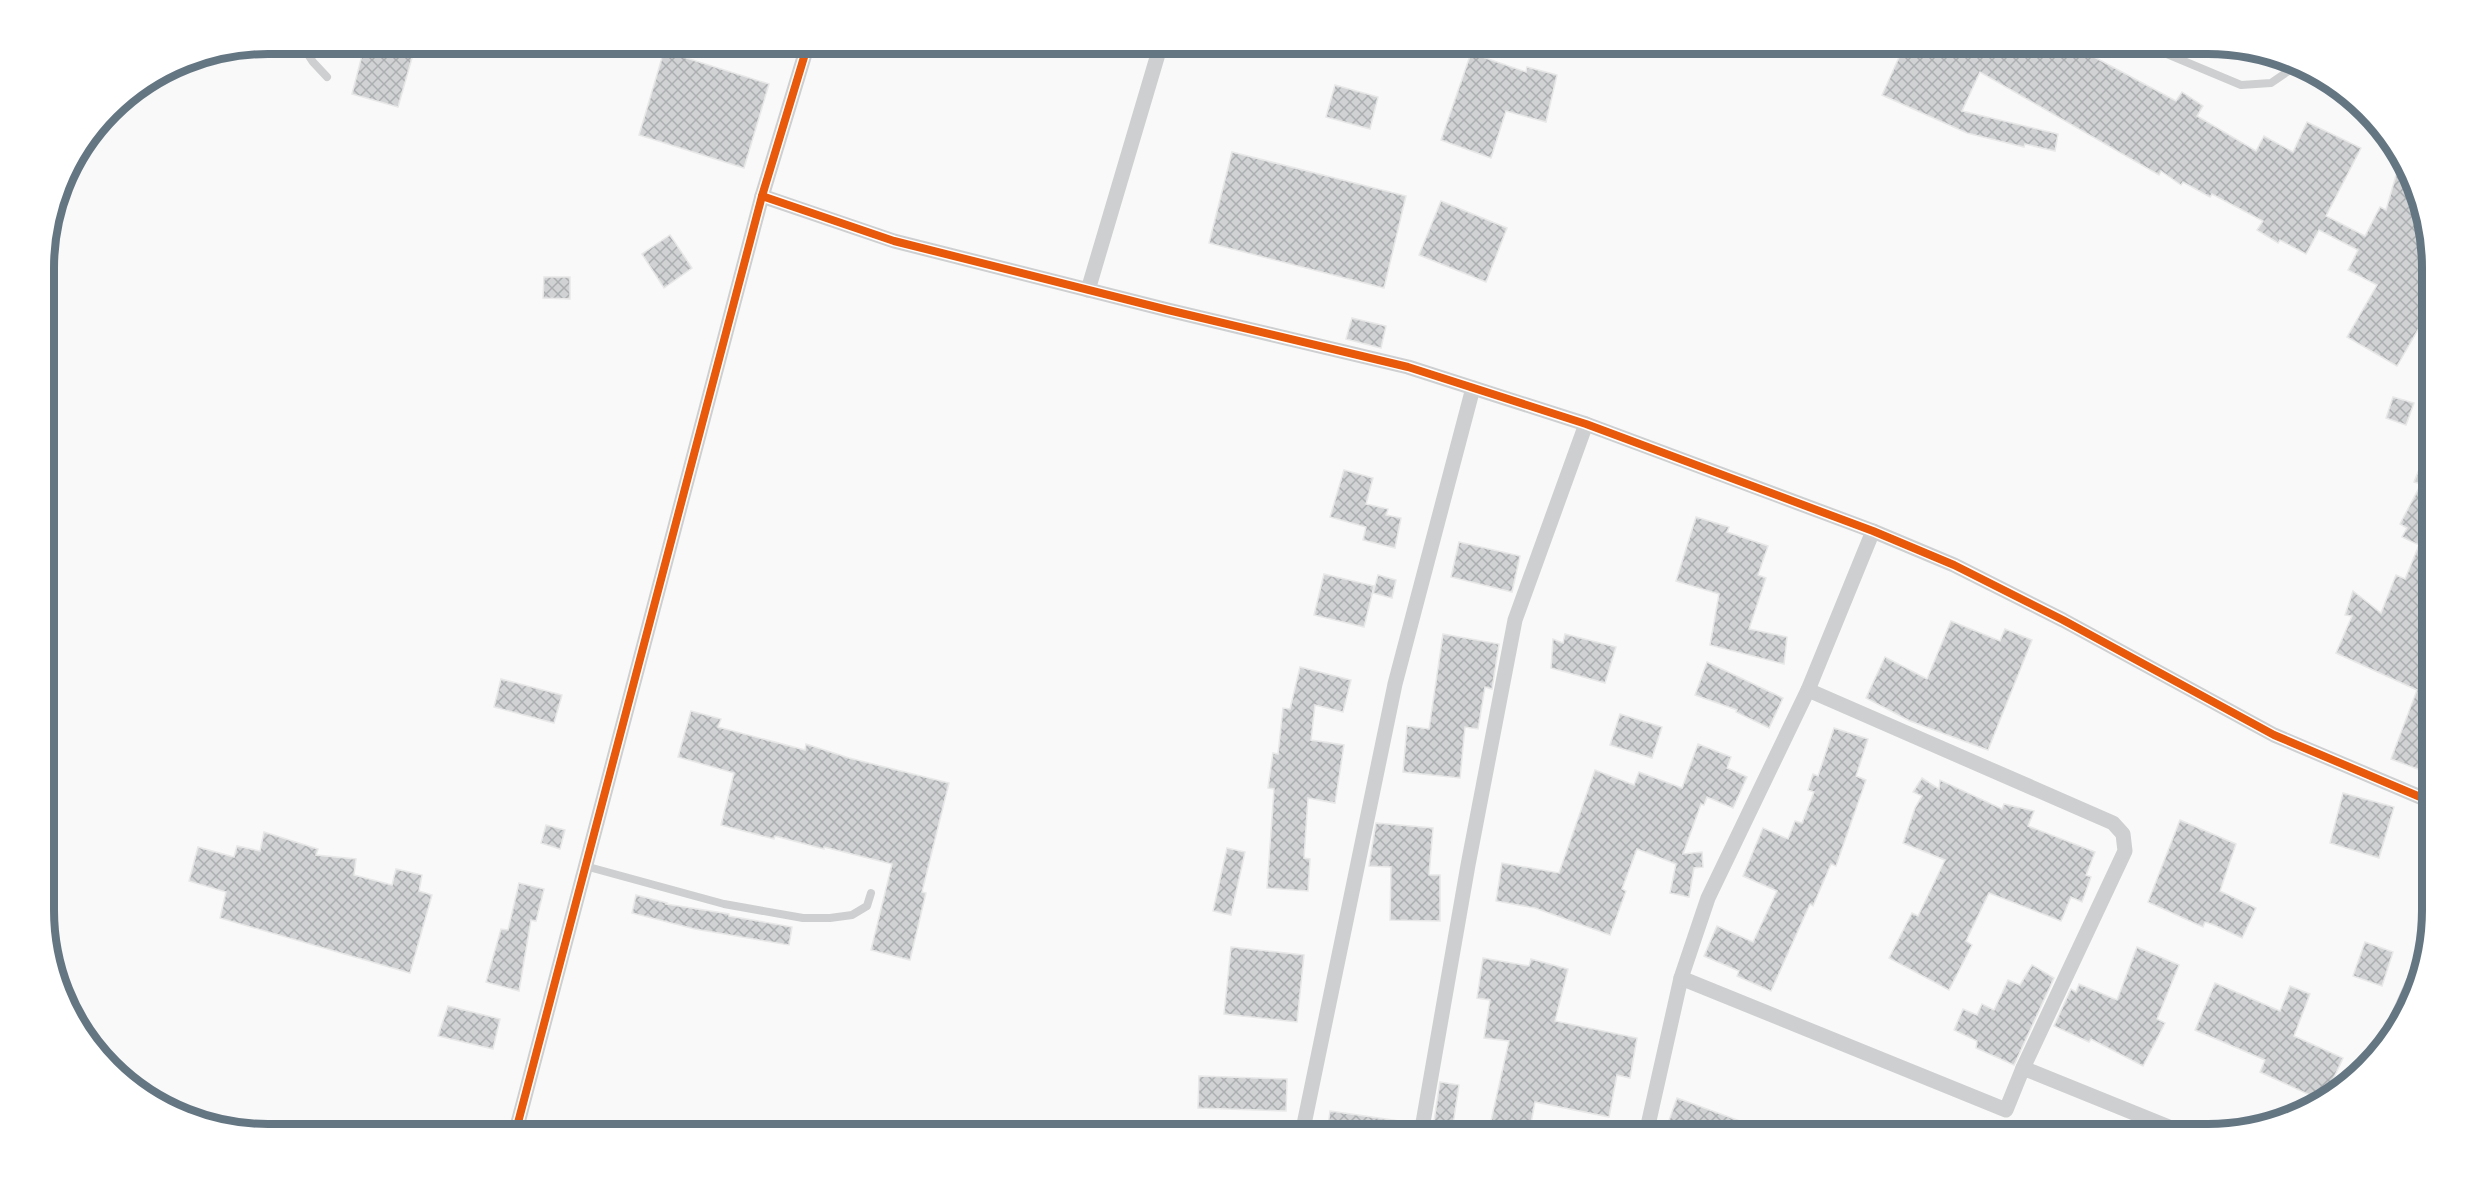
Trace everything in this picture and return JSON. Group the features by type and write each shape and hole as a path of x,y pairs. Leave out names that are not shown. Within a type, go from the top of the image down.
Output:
{"street":[{"path":"518,1124 762,196 805,54"},
{"path":"1088,290 1158,54"},
{"path":"762,196 894,241 1408,367 1586,424 1873,531 1964,570 2274,735 2422,798"},
{"path":"1304,1124 1395,684 1473,388"},
{"path":"1423,1124 1466,877 1515,621 1586,424"},
{"path":"1648,1124 1681,978 1708,898 1808,690 1873,531"},
{"path":"1681,978 2006,1110 2023,1068 2125,851 2123,834 2113,823 1808,690"},
{"path":"2023,1068 2161,1124"}],"lane":[{"path":"308,54 327,77"},
{"path":"2167,54 2241,85 2271,83 2289,70"},
{"path":"584,865 724,904 803,918 852,915 867,906 871,893"}],"building":[{"path":"362,54 413,54 398,107 352,94"},
{"path":"663,54 674,54 769,84 744,168 639,135"},
{"path":"1471,54 1526,72 1527,67 1557,75 1546,122 1506,111 1491,158 1441,140"},
{"path":"1900,54 2089,54 2176,101 2182,92 2203,106 2197,116 2256,151 2264,136 2293,152 2307,122 2361,148 2326,216 2365,236 2380,207 2386,210 2398,169 2400,173 2411,199 2418,226 2422,254 2422,323 2397,366 2347,337 2377,285 2348,270 2358,250 2319,230 2306,254 2280,240 2278,243 2257,230 2263,221 2212,194 2210,197 2183,182 2181,185 2161,171 2159,175 1980,72 1962,111 2058,134 2055,151 2025,144 2024,147 1967,133 1882,95"},
{"path":"1335,85 1378,97 1370,129 1326,117"},
{"path":"1232,152 1406,196 1384,288 1209,243"},
{"path":"1441,201 1507,228 1486,282 1419,255"},
{"path":"670,235 692,268 664,288 642,254"},
{"path":"544,277 570,277 570,299 543,298"},
{"path":"1352,318 1386,326 1381,348 1346,339"},
{"path":"2393,397 2414,403 2406,425 2386,418"},
{"path":"2422,462 2422,645 2420,648 2422,649 2422,771 2391,759 2417,690 2336,653 2352,616 2345,615 2353,591 2381,613 2396,575 2405,579 2419,545 2402,537 2407,528 2400,524 2421,484 2414,482"},
{"path":"1344,470 1373,478 1366,504 1388,509 1386,515 1401,518 1395,548 1363,540 1366,527 1330,517"},
{"path":"1696,517 1729,527 1727,532 1768,546 1758,575 1766,578 1749,629 1787,637 1784,664 1710,645 1719,594 1676,581"},
{"path":"1459,542 1520,556 1512,592 1451,577"},
{"path":"1324,574 1374,586 1364,627 1314,615"},
{"path":"1378,575 1396,580 1392,598 1373,593"},
{"path":"1951,621 2000,641 2005,629 2032,640 1988,750 1910,721 1866,698 1885,657 1927,679"},
{"path":"1443,634 1499,644 1492,689 1485,687 1478,729 1465,727 1460,778 1403,772 1407,726 1429,729"},
{"path":"1565,634 1616,647 1605,683 1551,668 1553,639 1563,643"},
{"path":"1707,662 1783,698 1769,728 1736,712 1737,710 1695,695"},
{"path":"1300,667 1351,680 1343,712 1315,705 1311,740 1344,745 1335,803 1308,798 1304,858 1310,859 1308,891 1267,888 1274,789 1268,788 1273,753 1278,754 1283,708 1290,709"},
{"path":"501,679 562,695 554,723 494,707"},
{"path":"691,711 721,719 718,727 805,750 806,744 849,758 949,783 922,892 926,893 910,960 871,950 892,864 775,836 774,839 721,825 734,773 678,757"},
{"path":"1620,714 1662,727 1652,758 1610,745"},
{"path":"1834,728 1868,739 1856,776 1866,780 1836,866 1831,864 1813,906 1810,904 1771,991 1737,976 1739,971 1704,956 1717,926 1753,942 1777,891 1743,876 1763,828 1788,839 1795,821 1802,823 1814,792 1808,790 1813,774 1818,776"},
{"path":"1698,744 1731,757 1727,768 1747,777 1733,808 1707,797 1704,805 1701,804 1683,854 1702,852 1703,867 1694,868 1689,897 1670,893 1676,864 1637,849 1622,889 1626,891 1610,935 1535,908 1496,901 1502,863 1559,873 1595,770 1634,785 1639,772 1682,788"},
{"path":"1922,778 1939,789 1940,780 2002,809 2004,804 2034,811 2028,826 2095,852 2086,875 2091,877 2082,902 2071,897 2061,921 1989,893 1966,941 1972,945 1949,990 1889,958 1912,913 1918,916 1945,860 1903,843 1915,808 1922,796 1913,792"},
{"path":"2343,793 2394,807 2379,858 2330,843"},
{"path":"2180,820 2236,844 2220,891 2256,908 2242,938 2205,922 2203,927 2148,902"},
{"path":"1376,823 1433,828 1429,875 1440,875 1440,921 1390,920 1391,867 1369,866"},
{"path":"546,825 565,830 560,849 541,843"},
{"path":"264,832 318,849 316,855 356,859 354,875 392,885 396,869 422,875 419,891 432,895 410,973 220,918 226,892 189,881 198,847 234,857 237,846 260,851"},
{"path":"1227,848 1245,852 1231,915 1213,911"},
{"path":"519,883 544,889 536,921 531,920 519,991 486,982 501,929 508,930"},
{"path":"636,895 666,904 792,927 789,945 695,929 632,913"},
{"path":"2365,942 2393,952 2382,986 2353,976"},
{"path":"1231,947 1304,955 1297,1022 1224,1014"},
{"path":"2137,947 2179,965 2157,1019 2165,1023 2143,1066 2091,1039 2089,1042 2054,1026 2071,989 2076,992 2079,984 2117,1000"},
{"path":"1483,958 1529,966 1531,959 1568,969 1555,1021 1637,1038 1630,1078 1617,1075 1609,1117 1535,1102 1531,1124 1490,1124 1509,1041 1484,1038 1490,1000 1477,998"},
{"path":"2032,965 2054,978 2014,1065 1976,1048 1977,1041 1954,1030 1963,1009 1977,1015 1982,1004 1994,1010 2008,980 2020,985"},
{"path":"2215,983 2280,1011 2290,986 2310,994 2294,1036 2343,1058 2330,1086 2313,1096 2260,1072 2265,1060 2195,1030"},
{"path":"448,1006 500,1019 493,1049 438,1036"},
{"path":"1199,1076 1287,1079 1286,1111 1198,1108"},
{"path":"1440,1082 1459,1085 1453,1124 1434,1124"},
{"path":"1677,1098 1748,1124 1668,1124"},
{"path":"1330,1111 1413,1123 1413,1124 1328,1124"}],"cycle path":[{"path":"518,1124 762,196 805,54"},
{"path":"762,196 894,241 1408,367 1586,424 1873,531 1954,565 2063,620 2274,735 2422,798"}]}
